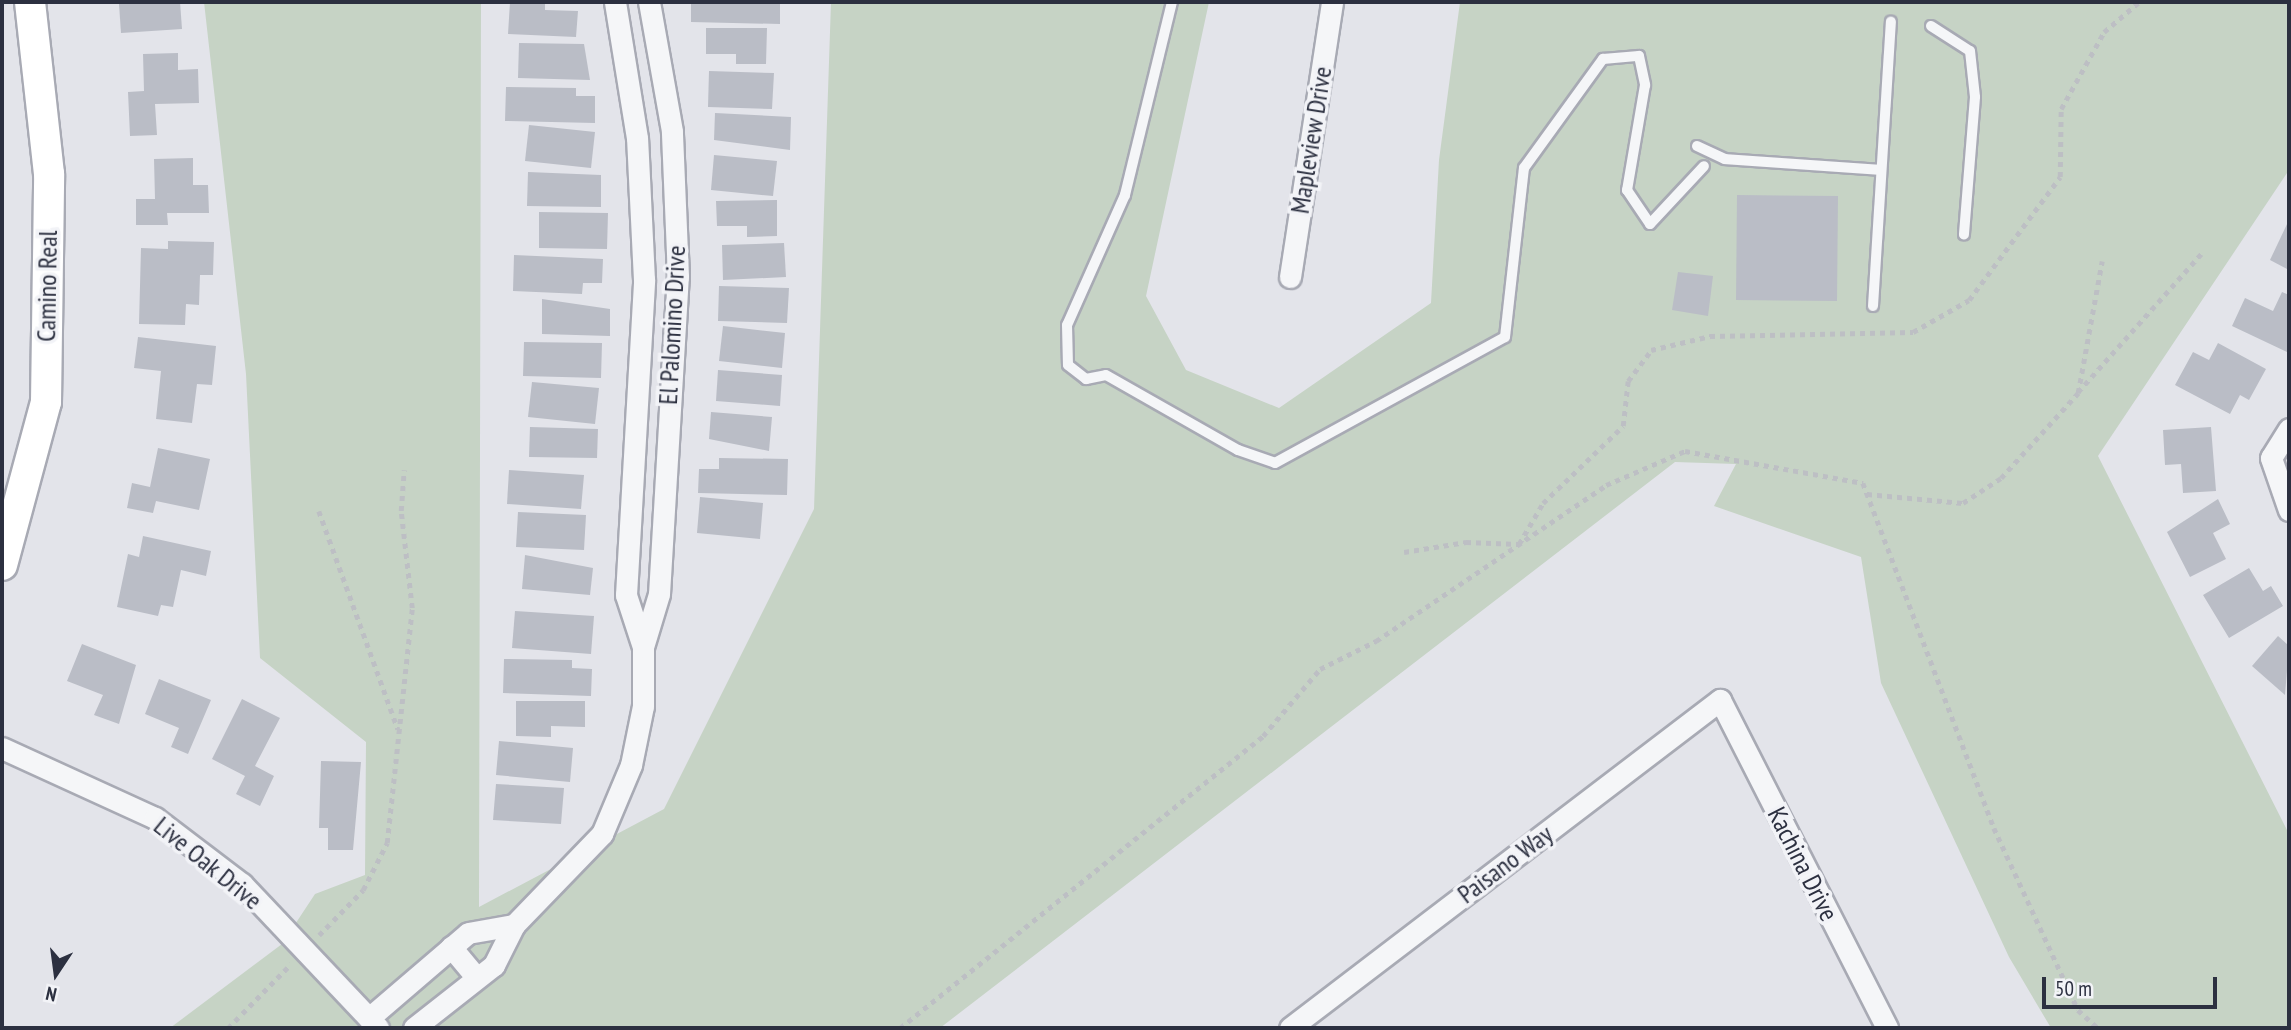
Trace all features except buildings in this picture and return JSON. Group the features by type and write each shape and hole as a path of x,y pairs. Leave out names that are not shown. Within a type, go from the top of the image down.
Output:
{"main road":[{"name":"Camino Real","path":"2,565 46,402 49,174 30,2"}],"street":[{"name":"El Palomino Drive","path":"615,2 637,138 644,280 626,595 643,647"},
{"name":"El Palomino Drive","path":"414,1028 494,965 514,925 602,834 636,741 643,647 659,594 678,277 672,131 649,2"},
{"name":"Mapleview Drive","path":"1290,277 1332,2"},
{"path":"2289,429 2271,458 2289,510"},
{"name":"Paisano Way","path":"1290,1028 1720,700"},
{"name":"Kachina Drive","path":"1720,700 1887,1028"},
{"name":"Live Oak Drive","path":"2,748 155,818 243,884 374,1023"},
{"path":"374,1023 468,933 514,925"},
{"path":"451,947 477,978"}],"lane":[{"path":"1172,2 1125,195 1067,325 1068,365 1086,379 1106,375 1238,450 1275,463 1505,337 1524,168 1603,59 1639,56 1645,85 1627,190 1650,224 1704,166"},
{"path":"1873,306 1891,22"},
{"path":"1931,26 1970,51 1975,97 1964,235"},
{"path":"1697,146 1725,159 1881,170"}],"path":[{"path":"1867,494 1963,503 2001,478 2201,254"},
{"path":"2078,393 2102,261"},
{"path":"1519,544 1543,503 1623,426 1628,381 1651,350 1710,335"},
{"path":"900,1028 1264,736 1320,669 1376,641 1606,485 1685,451 1863,483 1994,828 2078,1010 2098,1028"},
{"path":"228,1028 363,890 387,842 412,608 401,510 404,470"},
{"path":"319,511 399,730"},
{"path":"1404,552 1466,542 1519,544"}],"green space":[{"path":"204,2 481,2 479,907 664,809 814,509 831,2 1209,2 1146,296 1186,370 1279,408 1431,303 1439,160 1460,2 2289,2 2289,170 2098,456 2289,834 2289,1028 2051,1028 2009,957 1881,683 1861,557 1714,506 1736,464 1675,462 940,1028 170,1028 282,944 315,894 365,875 366,742 260,658 246,374"}]}
